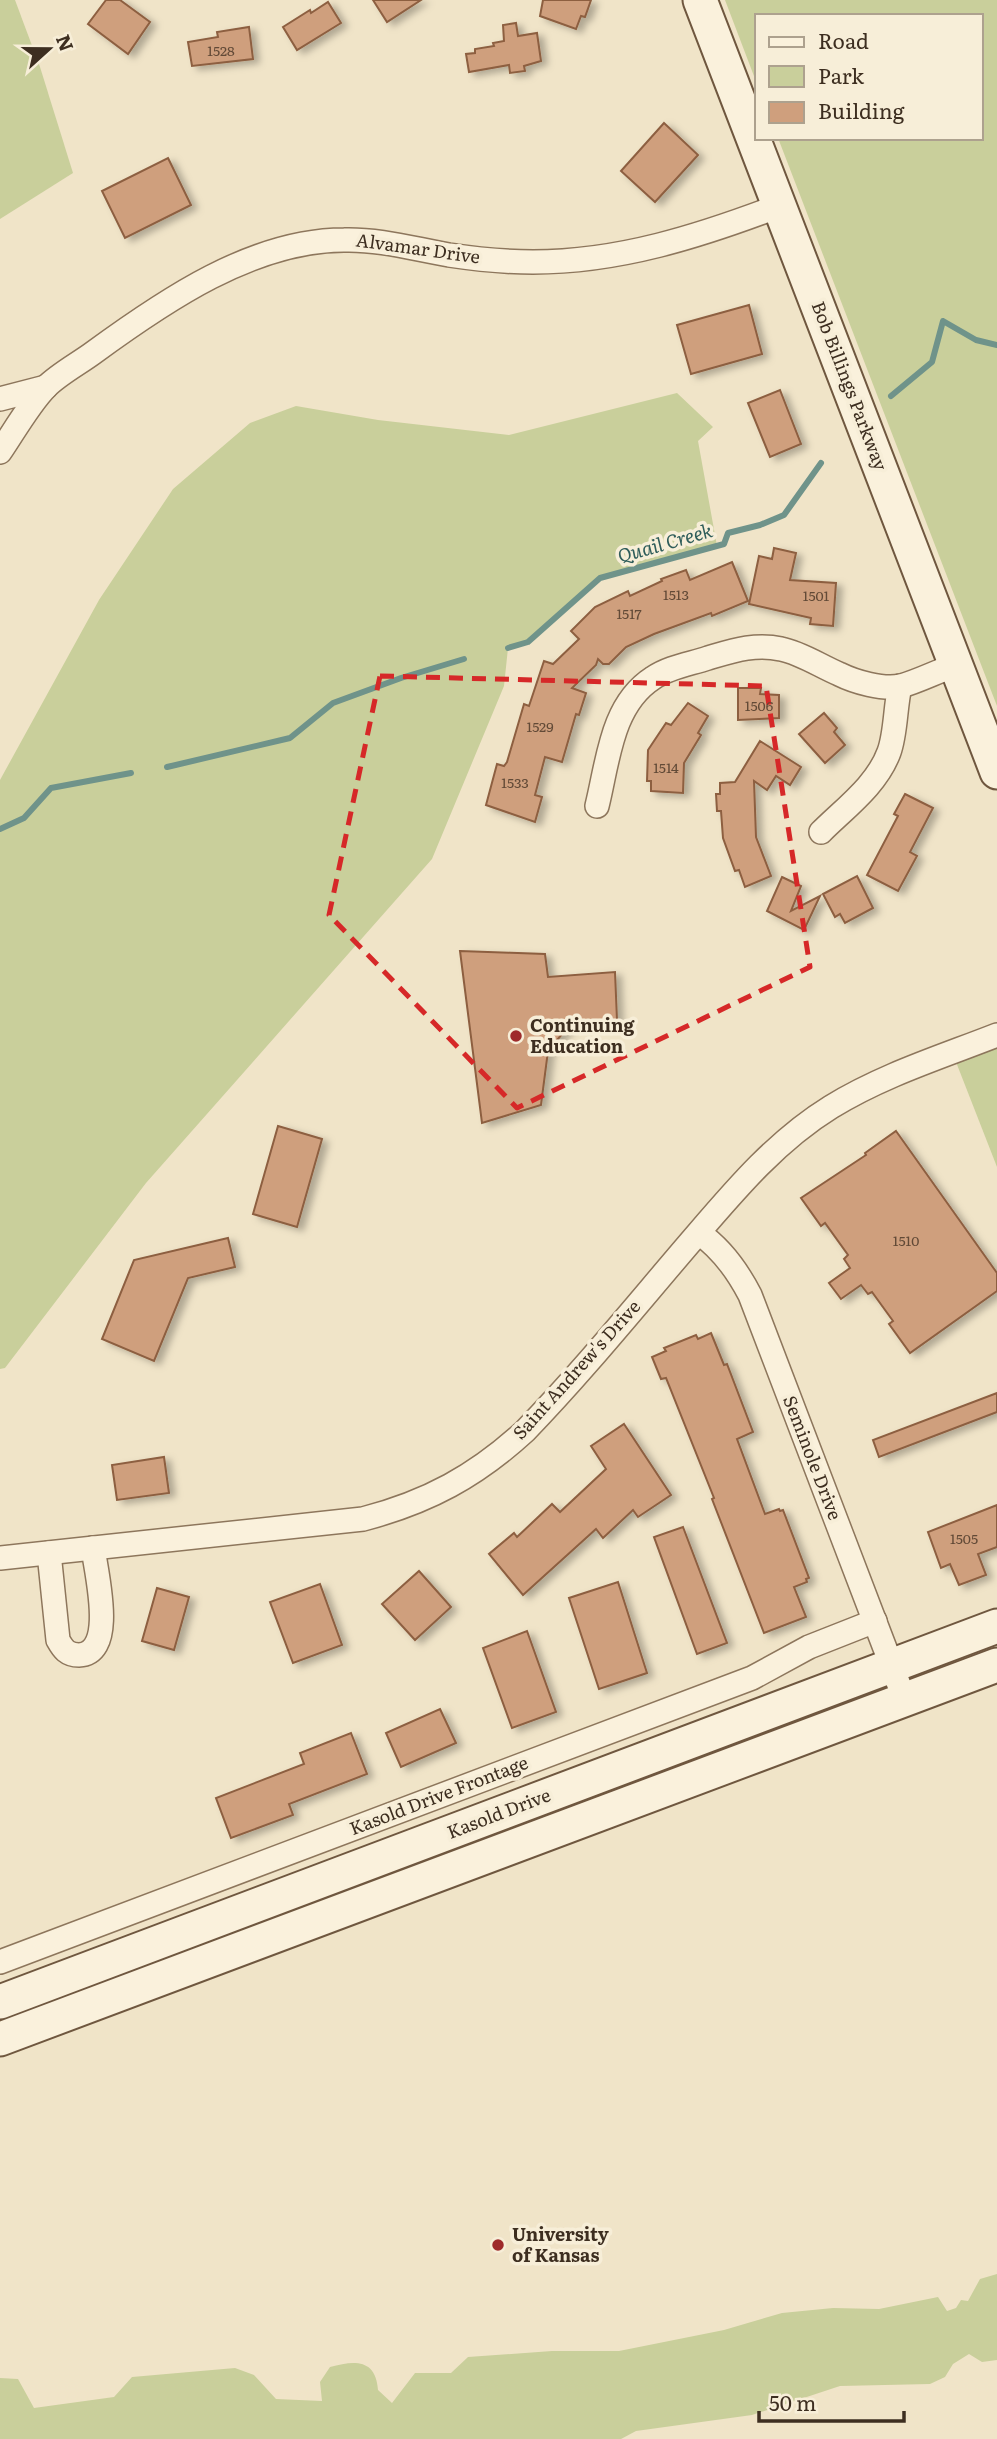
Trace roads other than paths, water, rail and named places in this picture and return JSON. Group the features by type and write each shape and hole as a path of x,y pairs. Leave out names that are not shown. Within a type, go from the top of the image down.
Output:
{"main road":[{"name":"Bob Billings Parkway","path":"700,0 997,772"},
{"name":"Kasold Drive","path":"0,2002 997,1626"},
{"name":"Kasold Drive","path":"0,2039 997,1665"}],"street":[{"name":"Alvamar Drive","path":"0,452 46,387 122,332 199,284 253,259 299,244 346,239 489,260 533,262 586,258 620,254 696,236 779,206"},
{"name":"Alvamar Drive","path":"0,399 46,387"},
{"path":"597,806 617,724 626,705 654,677 672,669 743,648 764,646 797,654 843,676 880,685 900,686 956,665"},
{"path":"821,832 873,781 882,768 890,750 900,686"},
{"name":"Saint Andrew's Drive","path":"0,1558 363,1519 395,1511 445,1490 495,1458 525,1431 769,1155 830,1108 895,1074 997,1035"},
{"name":"Seminole Drive","path":"699,1233 727,1258 750,1295 904,1698"},
{"path":"49,1553 58,1640 63,1649 71,1654 81,1655 89,1654 96,1648 102,1629 93,1548"},
{"name":"Kasold Drive Frontage","path":"0,1962 752,1678 809,1647 875,1621"}],"waterway":[{"name":"Quail Creek","path":"891,396 932,362 943,321 976,340 997,345"},
{"name":"Quail Creek","path":"508,648 528,642 600,578 724,544 728,533 760,525 784,515 821,463"},
{"name":"Quail Creek","path":"167,767 290,738 333,703 464,659"},
{"name":"Quail Creek","path":"0,829 24,818 51,788 131,773"}],"place":[{"name":"Continuing Education","path":"516,1036"},
{"name":"University of Kansas","path":"498,2245"}]}
